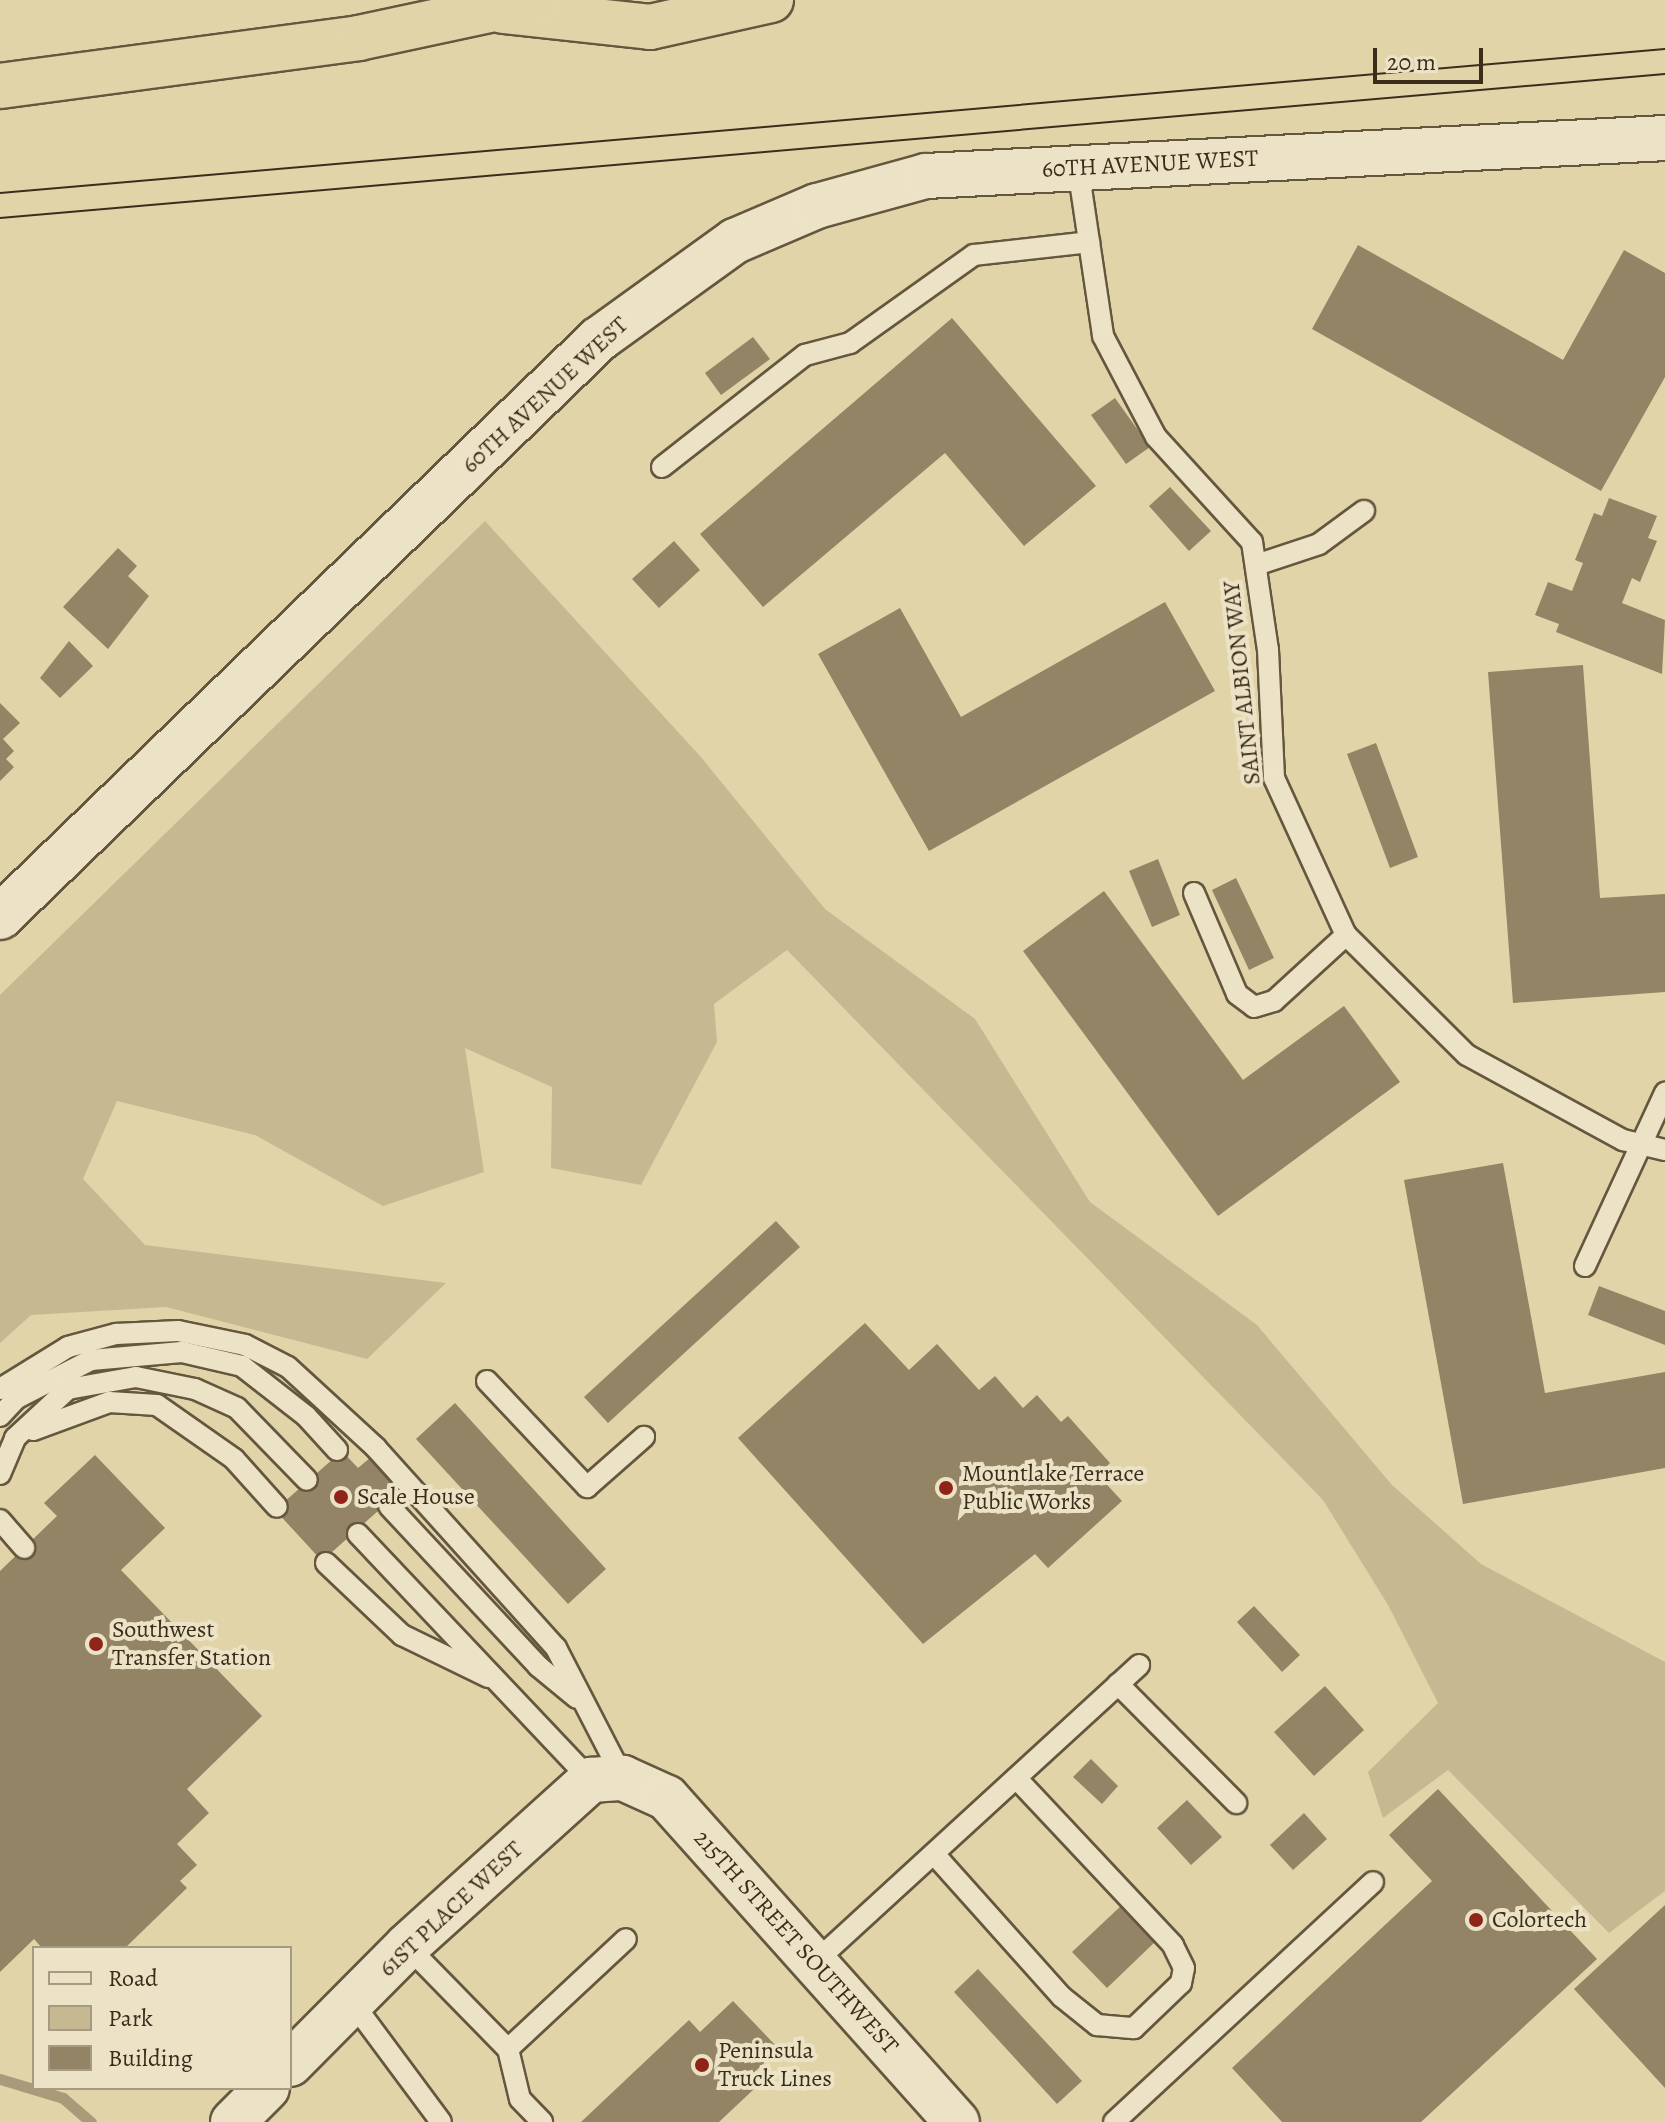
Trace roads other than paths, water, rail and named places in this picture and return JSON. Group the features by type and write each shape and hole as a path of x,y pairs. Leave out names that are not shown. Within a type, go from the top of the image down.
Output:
{"highway":[{"path":"0,86 359,38 517,5 650,27 771,0"}],"street":[{"name":"60TH AVENUE WEST","path":"0,917 599,339 735,241 817,206 926,176 1665,138"},
{"name":"61ST PLACE WEST","path":"292,2062 407,1946 607,1779"},
{"name":"215TH STREET SOUTHWEST","path":"607,1779 667,1798 957,2122"}],"lane":[{"path":"1078,168 1103,336 1156,437 1252,542 1284,556"},
{"path":"662,467 805,355 850,343 974,255 1089,242"},
{"path":"1256,565 1319,544 1364,511"},
{"name":"SAINT ALBION WAY","path":"1252,542 1268,650 1274,778 1346,935 1467,1055 1639,1144 1665,1150"},
{"path":"1194,893 1237,994 1254,1007 1274,1001 1346,935"},
{"path":"1585,1266 1665,1093"},
{"path":"0,1389 68,1347 116,1334 178,1331 245,1345 288,1367 376,1448 546,1636 587,1706 607,1779"},
{"path":"0,1416 17,1398 91,1360 182,1352 242,1366 337,1450"},
{"path":"0,1474 15,1438 68,1389 136,1377 195,1389 237,1408 307,1480"},
{"path":"487,1381 587,1487 644,1437"},
{"path":"15,1438 109,1402 157,1405 234,1459 277,1507"},
{"path":"389,1506 538,1666 587,1706"},
{"path":"0,1520 24,1548"},
{"path":"358,1534 495,1680 607,1779"},
{"path":"326,1563 402,1635 495,1680"},
{"path":"814,1963 1139,1665"},
{"path":"1118,1684 1236,1803"},
{"path":"934,1854 1062,1997 1097,2025 1134,2028 1181,1983 1179,1957 1016,1778"},
{"path":"1114,2122 1373,1882"},
{"path":"508,2049 626,1939"},
{"path":"407,1946 508,2049 520,2099 542,2122"},
{"path":"352,2002 441,2122"}],"waterway":[{"path":"0,2079 32,2089"},
{"path":"36,2090 63,2098 91,2122"}],"tram line":[{"path":"0,193 1665,49"},
{"path":"0,218 1665,74"}],"place":[{"name":"Mountlake Terrace Public Works","path":"946,1488"},
{"name":"Scale House","path":"341,1497"},
{"name":"Southwest Transfer Station","path":"96,1644"},
{"name":"Colortech","path":"1476,1920"},
{"name":"Peninsula Truck Lines","path":"702,2065"}]}
